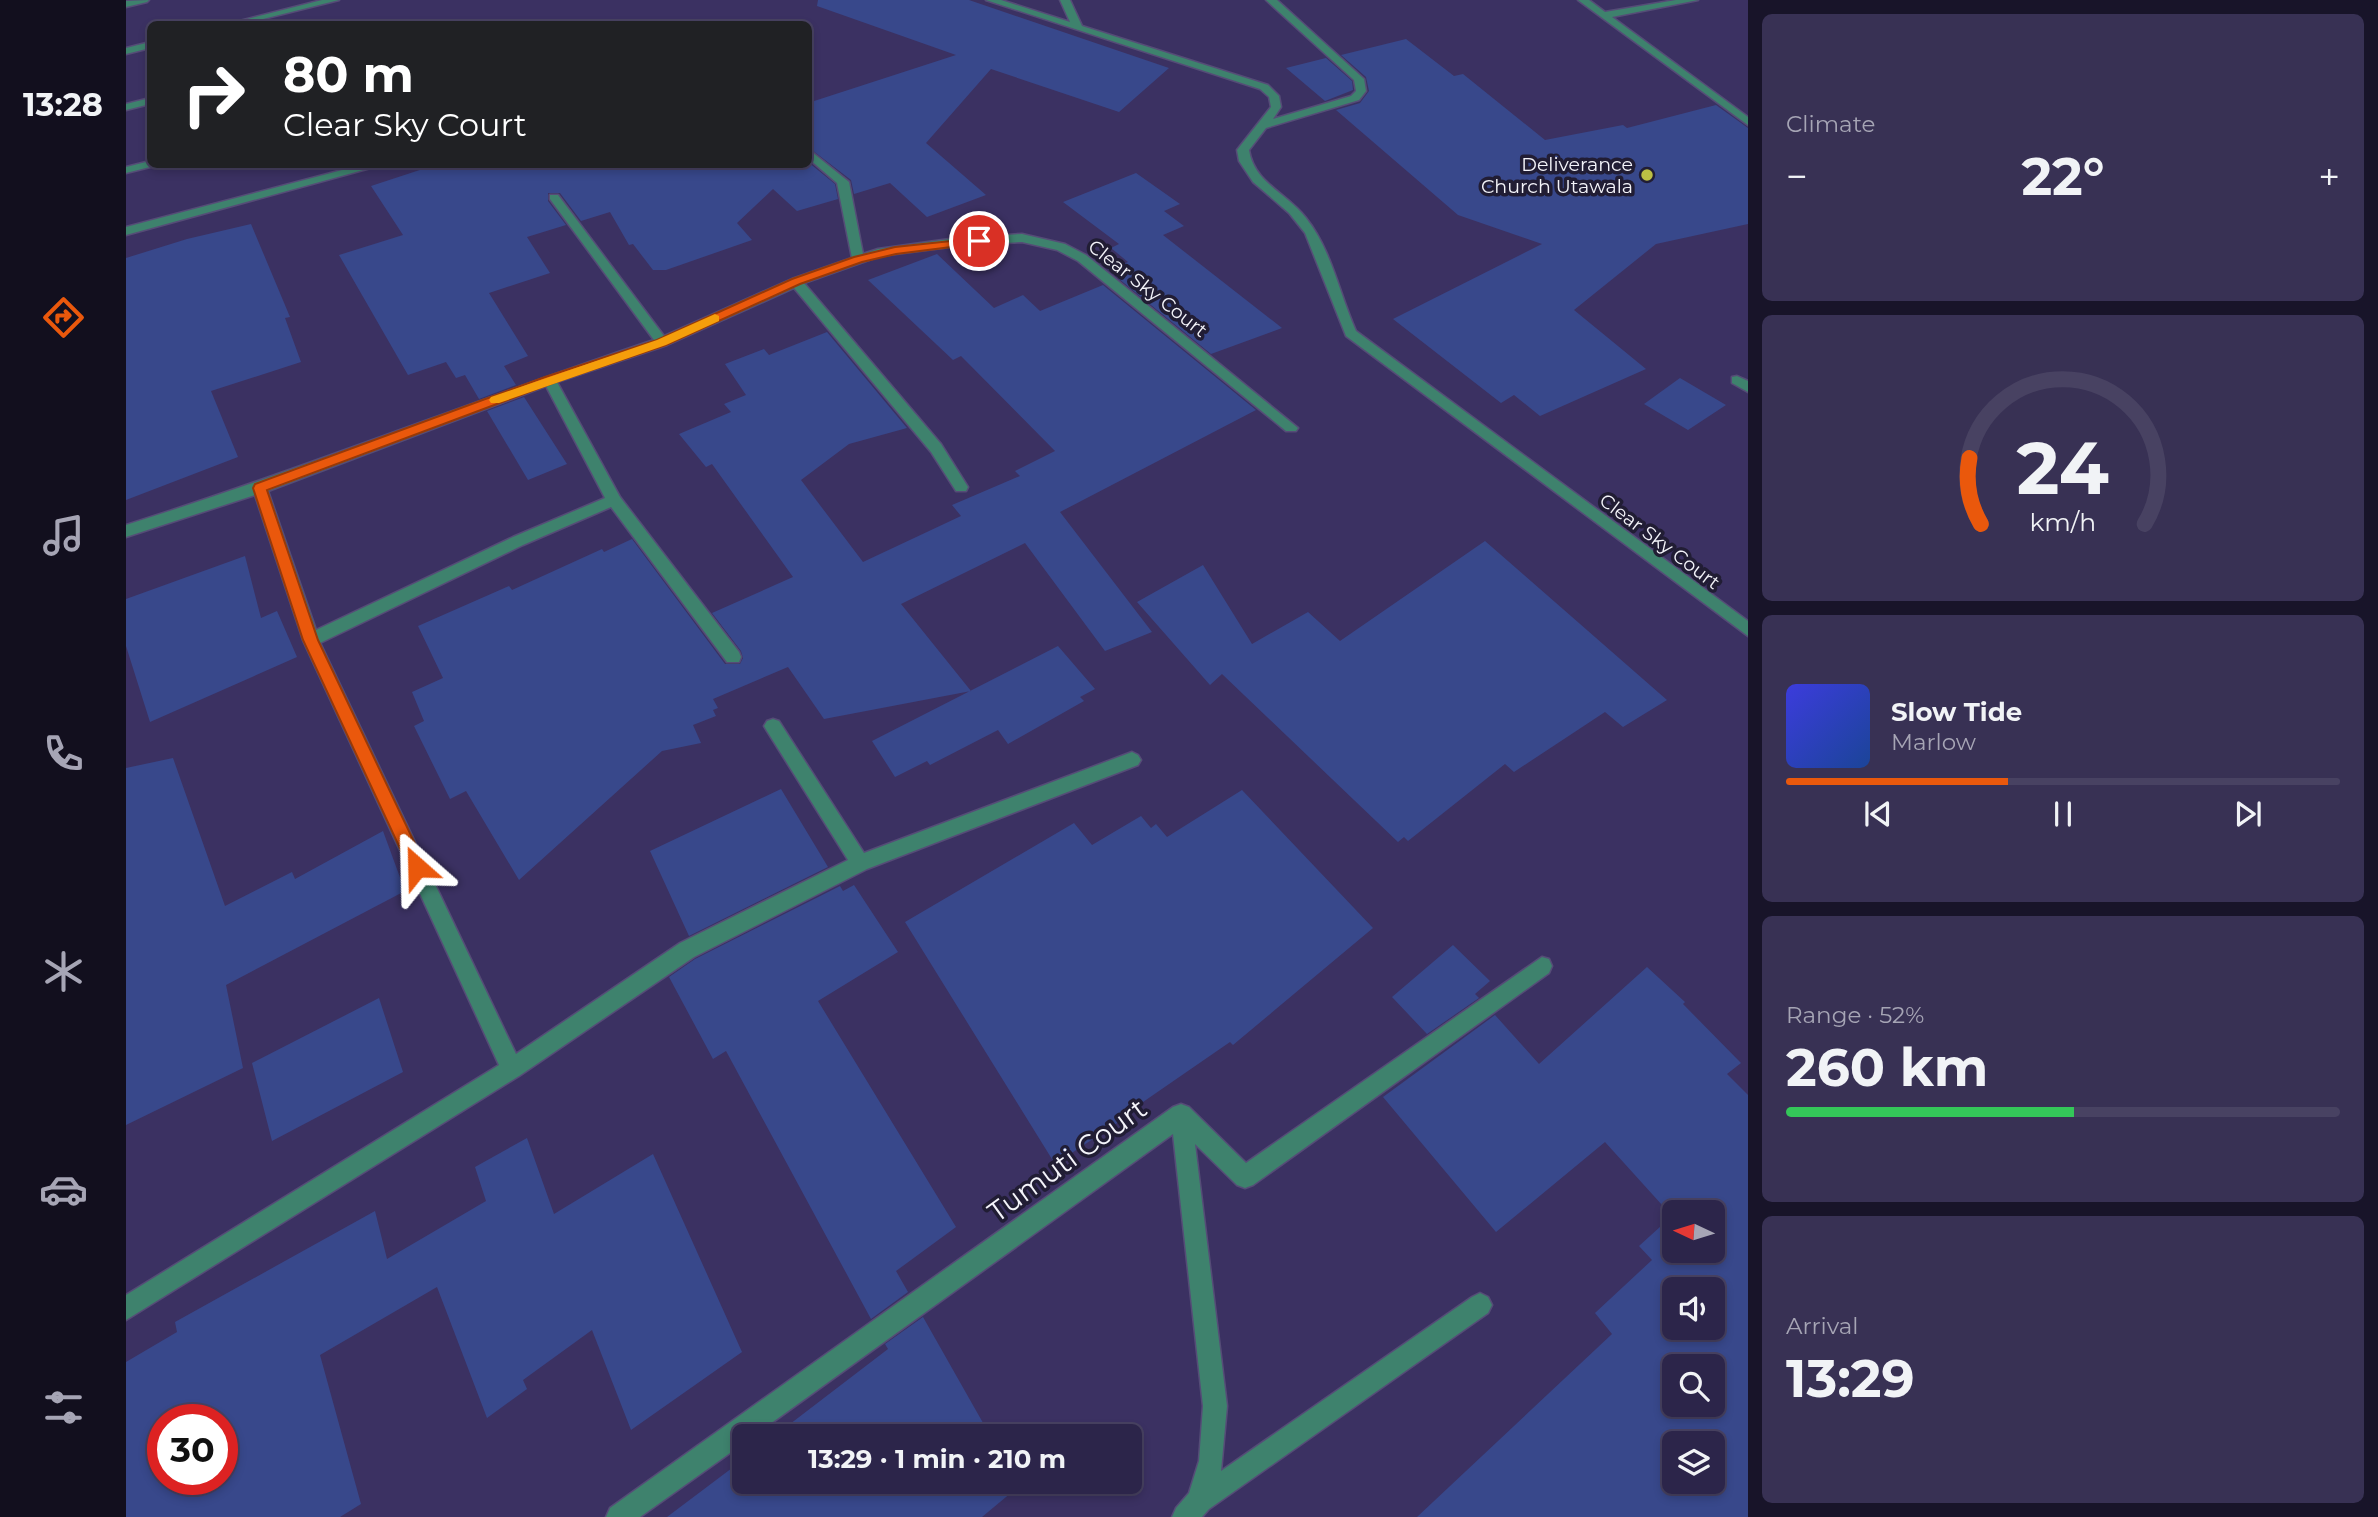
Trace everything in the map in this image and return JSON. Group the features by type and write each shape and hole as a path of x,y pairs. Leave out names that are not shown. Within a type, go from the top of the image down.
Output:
{"street":[{"path":"126,4 144,0"},
{"path":"246,21 334,0"},
{"path":"991,0 1078,28"},
{"path":"1065,0 1078,28"},
{"path":"1262,125 1354,98 1362,91 1359,79 1271,0"},
{"path":"1583,0 1748,122"},
{"path":"1605,15 1693,0"},
{"name":"Clear Sky Court","path":"1078,28 1264,87 1274,96 1276,107 1243,150 1246,167 1300,218 1319,246 1325,256 1341,314 1351,333 1748,630"},
{"path":"126,51 147,46"},
{"path":"126,107 147,102"},
{"path":"812,155 843,182 858,260"},
{"path":"126,170 147,165"},
{"path":"126,231 365,168"},
{"path":"554,197 662,342"},
{"name":"Clear Sky Court","path":"126,531 260,488 549,380 662,342 796,282 878,253 957,242 1022,239 1061,247 1082,258 1291,428"},
{"path":"796,282 936,448 961,486"},
{"path":"549,380 614,500 733,657"},
{"path":"260,488 310,640 512,1069"},
{"path":"310,640 518,541 614,500"},
{"path":"773,726 860,863"},
{"path":"126,1308 512,1069 687,950 860,863 1132,760"},
{"name":"Tumuti Court","path":"619,1517 1181,1115 1245,1177 1542,966"},
{"path":"1181,1115 1215,1406 1211,1461 1193,1508"},
{"path":"1193,1508 1479,1305"}],"building":[{"path":"818,0 969,0 1169,68 1119,112 991,69 926,143 986,195 927,217 890,183 854,194 851,180 812,150 812,102 956,55 817,6"},
{"path":"1406,39 1454,76 1463,74 1545,140 1623,125 1627,128 1716,105 1748,128 1748,224 1656,244 1574,310 1646,369 1540,416 1514,395 1501,403 1393,319 1542,244 1458,215 1336,110 1360,103 1369,91 1366,77 1341,55"},
{"path":"1326,58 1352,81 1353,90 1325,101 1286,68"},
{"path":"812,165 835,184 838,199 797,211 773,189 737,223 752,240 666,270 653,270 633,244 629,245 610,212 581,221 560,193 548,193 548,201 566,225 527,237 550,273 489,293 528,356 504,366 516,385 479,399 465,375 456,378 446,362 408,375 339,255 403,235 371,186 426,168 812,168"},
{"path":"1136,173 1180,204 1164,211 1184,226 1163,235 1282,328 1211,354 1119,279 1128,275 1117,267 1128,262 1111,248 1119,244 1063,202"},
{"path":"251,224 290,317 285,318 301,362 211,391 238,457 126,500 126,258 187,239"},
{"path":"937,254 994,308 1023,295 1040,311 1103,285 1256,410 1060,512 1152,632 1105,651 1025,543 901,604 971,691 824,719 788,667 713,699 718,708 713,710 716,716 693,725 701,743 662,751 519,880 466,791 450,799 414,726 424,721 412,692 443,678 418,626 509,586 512,590 602,549 604,552 632,539 725,664 740,664 743,658 741,651 712,613 793,577 712,464 706,467 679,434 731,412 724,404 746,395 725,364 764,349 769,355 827,332 907,428 849,444 801,480 863,562 961,516 952,505 1020,476 1015,471 1055,451 961,356 953,360 868,280"},
{"path":"1680,378 1726,405 1688,430 1644,404"},
{"path":"524,397 567,464 528,480 487,411"},
{"path":"1485,541 1667,700 1623,727 1605,712 1514,772 1505,764 1408,841 1404,837 1398,842 1222,674 1210,685 1137,602 1203,565 1252,644 1308,612 1340,641"},
{"path":"245,556 261,618 277,611 297,657 150,722 126,646 126,599"},
{"path":"1058,646 1095,689 1080,697 1084,701 1008,744 998,730 930,765 927,761 895,777 872,741"},
{"path":"173,758 225,906 292,872 295,879 383,831 405,891 226,985 243,1068 126,1125 126,768"},
{"path":"781,789 828,867 689,936 650,851"},
{"path":"1242,790 1373,928 1233,1045 1230,1042 1143,1102 1134,1112 1055,1164 905,922 1074,823 1092,845 1141,816 1151,828 1156,824 1167,837"},
{"path":"854,885 898,952 818,1001 956,1227 896,1271 908,1292 871,1319 726,1051 713,1059 669,977 695,959 840,886 843,891"},
{"path":"1453,945 1490,981 1475,994 1479,998 1427,1034 1392,997"},
{"path":"1647,967 1685,1002 1683,1004 1741,1063 1727,1074 1748,1095 1748,1517 1417,1517 1612,1334 1595,1313 1652,1260 1639,1246 1662,1225 1662,1264 1726,1264 1726,1200 1662,1200 1662,1205 1605,1142 1496,1232 1383,1097 1495,1015 1539,1064"},
{"path":"379,998 403,1072 272,1141 252,1063"},
{"path":"527,1138 554,1214 653,1154 742,1352 631,1430 592,1330 523,1380 527,1389 487,1418 437,1287 320,1355 361,1504 340,1517 126,1517 126,1362 177,1332 175,1322 375,1211 387,1259 486,1201 475,1167"},
{"path":"923,1317 984,1424 790,1424 888,1349 885,1344"},
{"path":"732,1468 732,1494 1010,1494 982,1517 667,1517"}],"slow traffic":[{"path":"495,400 662,342 715,318"}],"place":[{"name":"Deliverance Church Utawala","path":"1647,175"}],"route":[{"path":"417,867 310,640 260,488 549,380 662,342 796,282 878,253 979,241"}]}
